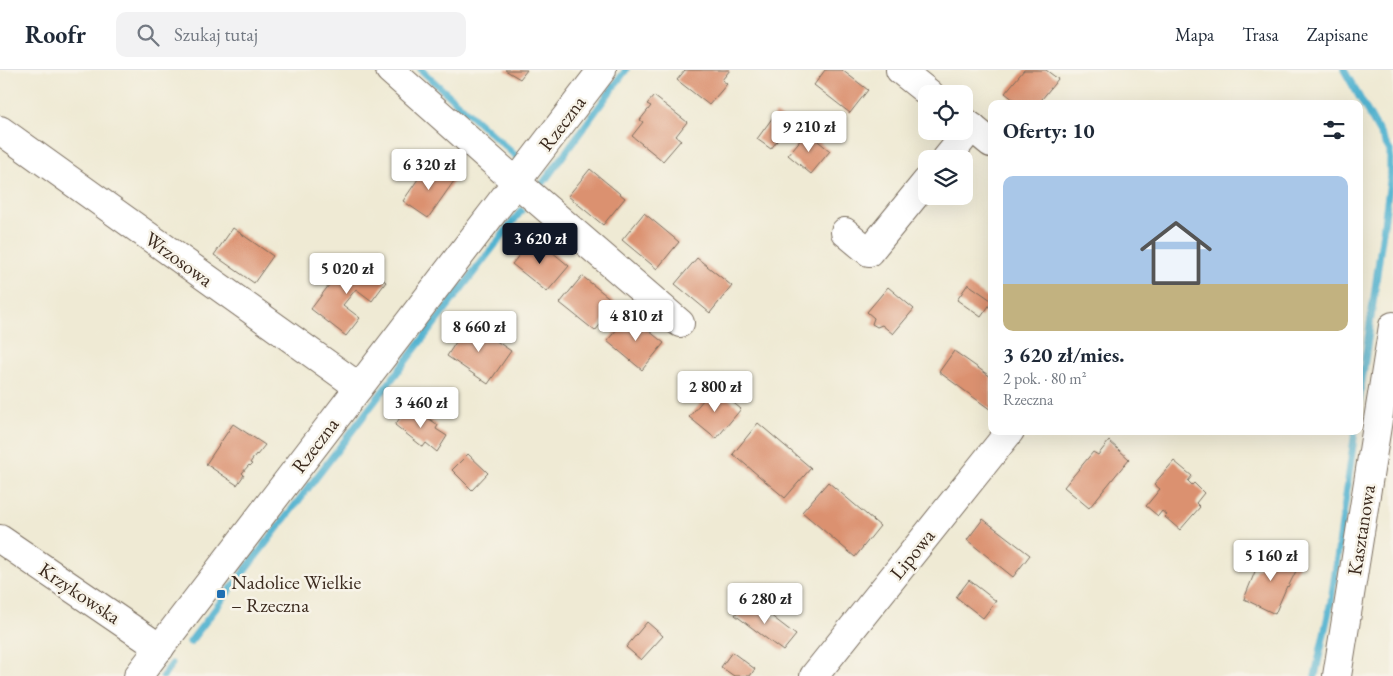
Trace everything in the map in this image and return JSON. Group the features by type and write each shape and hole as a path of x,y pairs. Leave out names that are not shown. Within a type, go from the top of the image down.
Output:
{"street":[{"path":"390,70 516,182 680,323"},
{"name":"Rzeczna","path":"138,676 602,70"},
{"path":"900,70 919,85"},
{"name":"Wrzosowa","path":"0,130 359,387"},
{"path":"956,150 976,131"},
{"path":"844,232 869,252 918,192"},
{"name":"Kasztanowa","path":"1338,676 1393,326"},
{"name":"Lipowa","path":"814,676 1007,435"},
{"name":"Krzykowska","path":"0,539 160,648"}],"building":[{"path":"505,70 527,70 520,79"},
{"path":"685,70 730,70 722,80 727,84 709,105 677,80"},
{"path":"825,70 842,70 868,90 850,113 814,85"},
{"path":"1024,70 1046,70 1058,79 1041,100 1014,100 1005,93"},
{"path":"654,96 687,122 676,136 681,140 663,161 632,136 643,122 640,120 651,106 647,104"},
{"path":"776,113 790,123 771,149 757,139"},
{"path":"807,132 830,151 811,174 788,155"},
{"path":"429,163 454,181 428,218 403,201"},
{"path":"590,169 625,198 603,225 568,196"},
{"path":"644,213 679,242 657,269 622,240"},
{"path":"233,228 273,256 254,283 214,255"},
{"path":"534,237 569,266 547,292 512,264"},
{"path":"351,256 386,282 372,301 356,289 343,305 360,318 346,336 311,309"},
{"path":"697,258 732,286 710,313 675,284"},
{"path":"582,276 617,304 595,331 560,303"},
{"path":"968,284 988,298 988,307 981,317 957,300"},
{"path":"888,287 914,309 893,334 882,325 877,327 872,324 874,318 867,312"},
{"path":"629,315 664,343 642,370 607,341"},
{"path":"469,322 511,351 488,384 447,356"},
{"path":"954,351 988,375 988,408 939,372"},
{"path":"714,387 741,409 716,439 689,417"},
{"path":"409,405 438,425 436,429 447,436 437,452 426,443 423,447 395,425"},
{"path":"758,423 811,468 785,498 733,454"},
{"path":"233,424 265,445 256,454 250,463 252,464 242,473 244,475 237,485 206,464"},
{"path":"1109,441 1129,459 1089,508 1064,487 1093,452 1098,455"},
{"path":"468,454 488,473 472,490 452,470"},
{"path":"1174,461 1192,476 1188,481 1192,485 1194,483 1204,493 1196,503 1200,507 1180,530 1165,517 1167,515 1162,511 1158,516 1146,506 1160,489 1154,484"},
{"path":"828,482 880,526 855,557 802,512"},
{"path":"983,519 1030,555 1013,577 967,540"},
{"path":"1267,550 1299,565 1287,586 1275,614 1244,599 1256,569 1258,569"},
{"path":"969,580 996,601 983,618 956,597"},
{"path":"748,598 796,635 783,651 735,615"},
{"path":"647,622 663,636 641,660 626,647"},
{"path":"732,652 755,669 750,676 734,676 721,667"}],"waterway":[{"path":"421,70 518,158"},
{"path":"543,183 626,70"},
{"path":"1344,70 1361,100"},
{"path":"1363,103 1390,151 1390,181 1363,374"},
{"path":"190,642 521,211"},
{"path":"1315,676 1331,601 1354,435"},
{"path":"163,676 172,664"}],"place":[{"name":"Nadolice Wielkie – Rzeczna","path":"221,594"}]}
